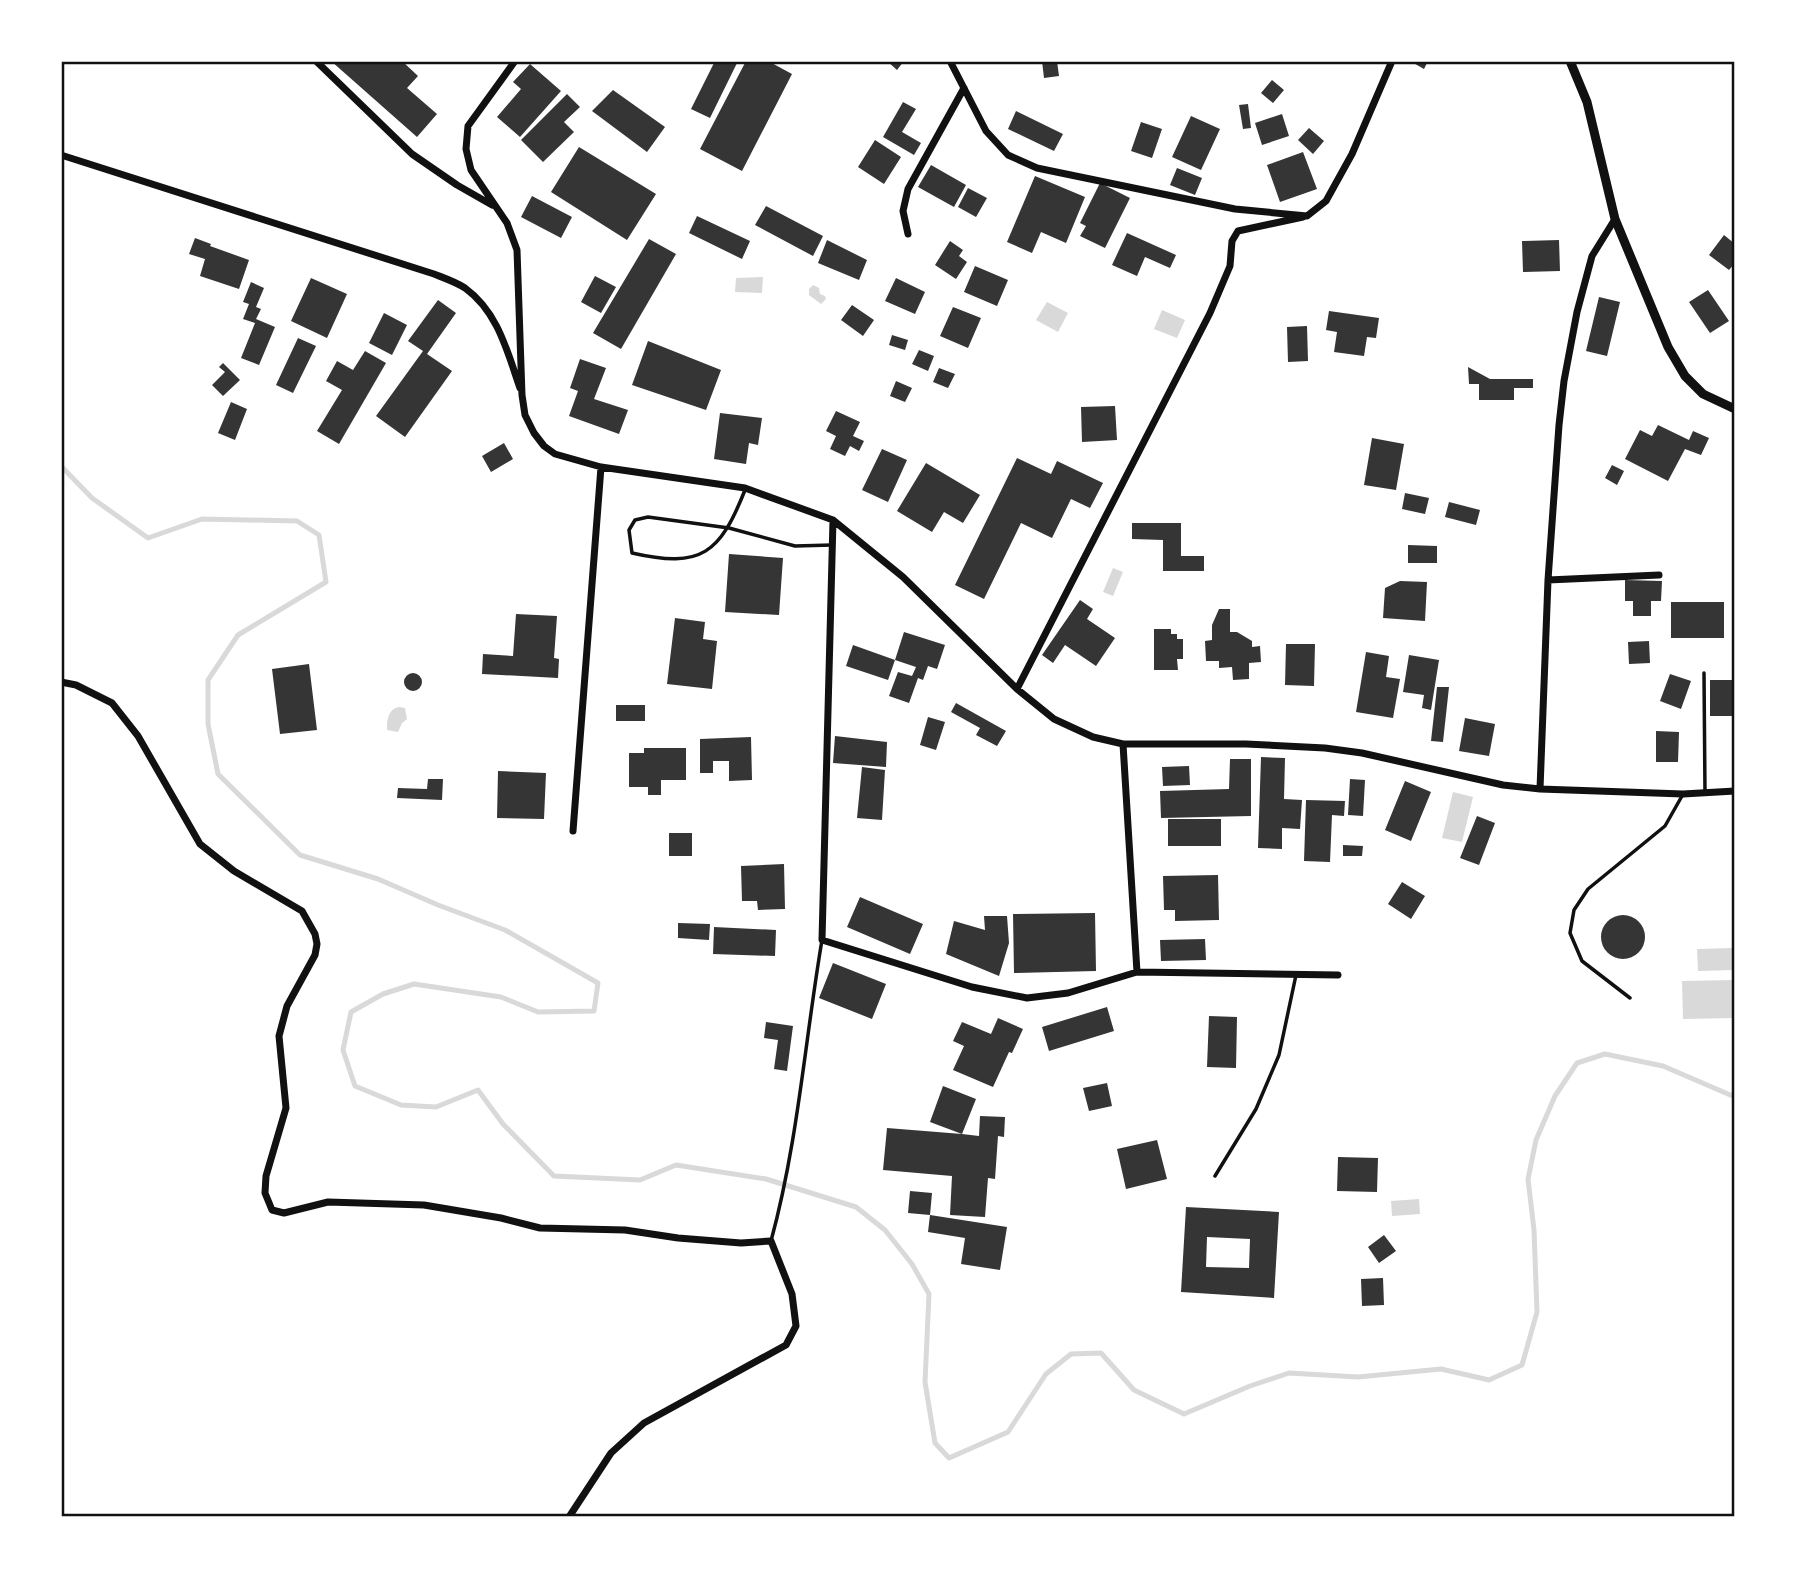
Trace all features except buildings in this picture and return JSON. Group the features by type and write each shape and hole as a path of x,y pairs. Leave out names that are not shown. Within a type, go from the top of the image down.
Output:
{"street":[{"path":"316,61 412,154 495,207"},
{"path":"515,61 468,126 466,149 471,170 507,223 517,250 525,415 534,433 544,446 555,454 601,467 745,488 833,520 903,577 1017,689 1054,719 1093,737 1123,744 1246,744 1325,748 1362,753 1503,785 1540,789 1684,794 1735,791"},
{"path":"950,61 986,131 1008,155 1037,168 1235,209 1307,216"},
{"path":"1017,689 1210,313 1230,266 1232,241 1238,231 1307,216 1326,201 1352,154 1392,61"},
{"path":"1570,61 1587,102 1615,219 1668,347 1685,376 1703,394 1735,409"},
{"path":"908,234 903,211 908,190 964,88"},
{"path":"61,155 434,274 463,287 485,305 500,331 522,395"},
{"path":"1540,789 1548,580 1564,381 1577,313 1592,256 1615,219"},
{"path":"573,831 601,467"},
{"path":"833,520 822,940 972,987 1027,998 1068,993 1137,972 1338,975"},
{"path":"1548,580 1659,575"},
{"path":"61,682 76,685 112,703 138,736 200,844 234,871 302,911 315,934 315,956 287,1006 279,1036 286,1108 266,1176 265,1193 272,1210 284,1213 328,1202 424,1205 501,1218 540,1228 625,1230 741,1243 771,1241 792,1294 796,1326 786,1345 644,1423 611,1453 569,1517"},
{"path":"1123,744 1137,972"}],"lane":[{"path":"745,488 729,528 711,549 694,558 671,559 632,553 629,530 635,520 649,517 729,528 795,546 832,545"},
{"path":"1704,673 1705,793"},
{"path":"1630,998 1582,961 1570,933 1574,910 1588,889 1665,826 1684,794"},
{"path":"771,1241 804,1072 822,940"},
{"path":"1215,1176 1256,1109 1279,1055 1296,975"}],"shaded area":[{"path":"763,277 762,293 735,292 736,278"},
{"path":"813,285 825,296 826,299 821,304 809,295 809,289"},
{"path":"1047,302 1068,313 1058,332 1036,320"},
{"path":"1162,310 1185,320 1177,338 1154,329"},
{"path":"1113,568 1123,572 1113,596 1103,592"},
{"path":"399,707 405,708 407,719 398,732 387,730 390,713"},
{"path":"1453,792 1473,797 1462,842 1442,838"},
{"path":"1735,948 1735,970 1698,971 1697,949"},
{"path":"1735,980 1735,1018 1683,1019 1682,981"},
{"path":"1419,1199 1420,1214 1392,1216 1391,1201"}],"waterway":[{"path":"61,466 92,498 148,538 202,519 297,521 319,535 326,582 238,635 208,680 208,724 218,774 300,855 378,879 505,930 598,983 594,1011 538,1012 501,997 414,984 383,994 351,1012 343,1050 355,1086 401,1105 436,1107 478,1090 503,1124 554,1176 640,1180 676,1165 766,1179 856,1207 885,1230 912,1264 929,1294 925,1382 935,1443 949,1458 1008,1432 1046,1374 1071,1354 1101,1353 1134,1390 1184,1414 1289,1373 1358,1377 1441,1369 1489,1380 1522,1365 1537,1312 1534,1230 1528,1179 1536,1140 1555,1096 1577,1063 1605,1054 1663,1066 1735,1097"}]}
